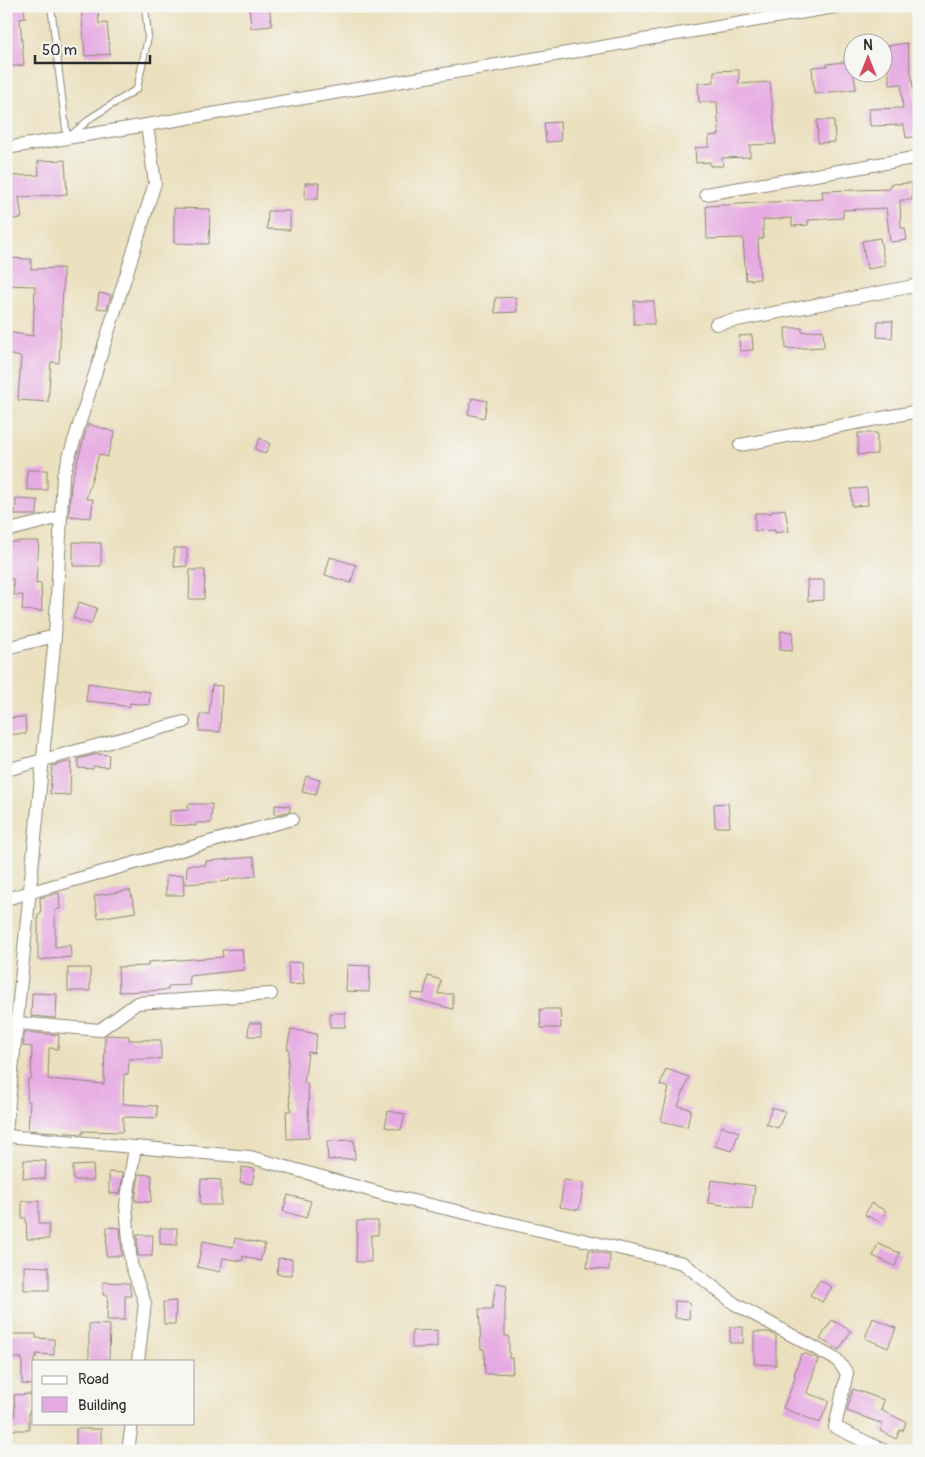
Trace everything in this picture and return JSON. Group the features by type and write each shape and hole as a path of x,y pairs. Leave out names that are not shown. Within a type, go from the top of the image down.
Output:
{"street":[{"path":"6,148 840,6"},
{"path":"6,1132 55,636 63,476 155,183 147,125"},
{"path":"706,194 919,157"},
{"path":"716,324 919,285"},
{"path":"740,445 919,411"},
{"path":"6,531 61,517"},
{"path":"6,648 55,636"},
{"path":"6,770 184,722"},
{"path":"6,899 292,819"},
{"path":"17,1023 100,1030 137,1003 271,994"},
{"path":"6,1136 250,1157 387,1195 683,1263 735,1304 837,1360 847,1373 835,1427 885,1451"},
{"path":"134,1147 126,1205 131,1264 145,1303 138,1360"},
{"path":"128,1451 132,1424"}],"lane":[{"path":"51,6 67,138"},
{"path":"67,138 92,117 137,89 148,37 145,6"}],"building":[{"path":"6,6 24,6 25,18 20,19 24,65 6,67"},
{"path":"81,6 98,6 99,24 107,23 110,54 85,56"},
{"path":"249,6 269,6 272,26 251,28"},
{"path":"907,43 916,109 919,108 919,136 906,138 904,125 870,126 869,109 903,108 901,84 890,85 890,82 892,82 892,45"},
{"path":"842,62 842,82 855,82 856,89 814,94 812,67 828,66 827,64"},
{"path":"739,70 739,84 770,82 776,144 750,145 750,157 722,158 723,166 710,166 710,162 696,163 695,148 709,147 709,136 719,135 717,102 699,102 698,83 714,82 714,71"},
{"path":"817,120 834,120 835,142 818,143"},
{"path":"560,122 561,141 546,142 544,123"},
{"path":"65,160 67,194 19,197 22,218 6,220 6,176 39,175 38,161"},
{"path":"305,183 319,183 318,199 305,199"},
{"path":"912,183 912,200 900,200 901,228 905,228 907,240 890,242 886,208 843,210 843,218 808,220 808,225 792,226 792,218 763,220 763,239 758,239 760,279 746,280 743,238 707,239 706,206 823,199 822,191 890,189 890,184"},
{"path":"174,208 210,209 209,244 174,243"},
{"path":"268,211 290,211 290,230 267,229"},
{"path":"880,238 885,266 867,269 862,241"},
{"path":"6,258 31,259 31,269 63,268 59,363 51,362 48,402 18,400 21,357 6,354 6,332 33,336 35,286 6,285"},
{"path":"99,293 111,295 107,309 97,308"},
{"path":"516,297 517,312 495,313 495,298"},
{"path":"634,301 654,301 654,324 634,324"},
{"path":"878,321 893,321 892,338 877,337"},
{"path":"785,328 802,328 802,332 823,330 824,347 786,349"},
{"path":"752,335 753,350 740,351 739,336"},
{"path":"472,398 487,401 484,418 468,414"},
{"path":"88,424 115,432 107,457 99,454 86,499 93,499 91,518 69,516 71,483"},
{"path":"858,433 877,433 877,454 858,455"},
{"path":"260,438 270,444 265,454 255,449"},
{"path":"27,470 47,470 47,490 27,490"},
{"path":"867,488 868,505 852,506 851,489"},
{"path":"16,499 38,500 37,515 15,515"},
{"path":"785,509 789,531 775,533 775,530 755,531 755,513 772,513 772,511"},
{"path":"39,541 36,584 41,583 42,611 22,610 23,595 14,595 13,579 7,579 8,558 6,558 6,542"},
{"path":"73,542 101,543 101,566 73,566"},
{"path":"174,548 187,548 187,566 174,567"},
{"path":"330,557 356,565 351,583 325,575"},
{"path":"190,570 205,570 204,599 189,599"},
{"path":"807,580 824,580 824,600 808,601"},
{"path":"79,602 97,608 91,624 73,618"},
{"path":"781,631 793,632 792,651 780,650"},
{"path":"88,683 150,692 149,705 130,703 129,707 86,701"},
{"path":"212,685 222,686 220,732 199,731 200,714 209,714"},
{"path":"25,717 26,734 6,734 6,718"},
{"path":"97,754 109,755 108,767 78,768 78,759"},
{"path":"71,762 70,795 50,794 52,766"},
{"path":"306,776 320,780 316,795 302,792"},
{"path":"728,803 730,827 715,827 714,804"},
{"path":"188,804 212,804 211,823 196,823 196,826 170,825 170,811 188,810"},
{"path":"275,805 290,806 290,811 275,815"},
{"path":"254,857 256,876 229,879 229,881 186,884 187,865 206,865 206,861"},
{"path":"183,875 184,895 166,895 166,876"},
{"path":"130,890 136,912 98,918 94,896"},
{"path":"59,893 60,909 55,910 55,947 70,945 71,957 38,960 38,914 41,914 40,898"},
{"path":"242,949 244,970 189,976 190,985 168,986 168,990 119,992 118,967 148,966 148,962 223,957 222,950"},
{"path":"302,962 304,984 289,985 288,963"},
{"path":"347,965 370,966 369,992 346,991"},
{"path":"68,968 90,968 90,991 68,991"},
{"path":"428,976 441,980 438,994 453,994 453,1009 411,998 411,993 424,994"},
{"path":"32,993 57,994 56,1018 31,1016"},
{"path":"540,1009 560,1009 561,1028 541,1028"},
{"path":"330,1013 345,1013 345,1027 330,1027"},
{"path":"249,1023 261,1023 261,1036 248,1036"},
{"path":"291,1029 317,1034 314,1053 308,1052 304,1084 307,1083 309,1102 309,1138 287,1139 286,1111 291,1111 287,1074 289,1049 287,1048"},
{"path":"24,1032 59,1035 58,1049 49,1048 48,1079 104,1084 105,1037 107,1035 129,1036 129,1040 161,1040 161,1059 129,1059 128,1074 124,1074 123,1104 157,1106 157,1118 123,1117 123,1132 83,1131 83,1134 28,1130 30,1101 27,1101 28,1079 31,1079 32,1047 23,1046"},
{"path":"666,1069 689,1077 678,1106 691,1109 687,1127 661,1121 669,1088 660,1085"},
{"path":"772,1107 785,1112 778,1128 766,1124"},
{"path":"388,1111 405,1114 401,1130 385,1127"},
{"path":"722,1126 739,1132 732,1151 715,1146"},
{"path":"354,1140 355,1159 328,1160 327,1141"},
{"path":"24,1160 46,1161 45,1179 23,1178"},
{"path":"93,1165 94,1180 73,1180 73,1166"},
{"path":"242,1167 255,1169 252,1184 240,1182"},
{"path":"109,1172 123,1173 120,1194 109,1193"},
{"path":"139,1174 152,1175 151,1202 135,1201"},
{"path":"201,1179 221,1180 221,1205 200,1205"},
{"path":"564,1180 584,1183 579,1210 560,1207"},
{"path":"711,1180 755,1186 752,1209 708,1203"},
{"path":"288,1195 311,1201 306,1218 283,1211"},
{"path":"22,1201 39,1201 39,1224 49,1224 49,1239 27,1239 26,1218 22,1218"},
{"path":"871,1203 886,1211 880,1222 865,1215"},
{"path":"357,1221 378,1221 378,1235 371,1235 371,1262 356,1262"},
{"path":"107,1227 120,1228 122,1256 106,1256"},
{"path":"160,1228 177,1228 177,1245 160,1244"},
{"path":"137,1235 153,1235 152,1256 138,1256"},
{"path":"235,1238 265,1244 260,1261 243,1256 242,1261 223,1258 220,1272 197,1267 203,1241 233,1247"},
{"path":"878,1244 900,1253 895,1266 873,1256"},
{"path":"589,1250 610,1255 609,1270 587,1268"},
{"path":"278,1258 292,1259 292,1275 277,1274"},
{"path":"24,1266 49,1267 49,1290 24,1290"},
{"path":"820,1280 832,1287 822,1302 810,1295"},
{"path":"103,1282 129,1283 131,1296 125,1296 125,1320 107,1320 108,1295 103,1295"},
{"path":"496,1283 507,1285 505,1336 509,1336 509,1358 512,1358 513,1373 485,1374 484,1349 481,1349 479,1309 492,1309"},
{"path":"176,1301 175,1324 164,1324 163,1302"},
{"path":"675,1301 690,1302 689,1319 675,1318"},
{"path":"873,1318 896,1328 888,1348 865,1338"},
{"path":"832,1320 851,1331 839,1350 820,1339"},
{"path":"89,1324 110,1325 109,1360 89,1360"},
{"path":"730,1327 743,1327 743,1343 730,1343"},
{"path":"437,1330 437,1347 412,1348 412,1331"},
{"path":"754,1332 769,1332 776,1336 776,1365 754,1364"},
{"path":"8,1334 36,1334 36,1338 54,1339 54,1355 36,1354 36,1358 32,1360 32,1385 22,1384 22,1358 8,1358"},
{"path":"801,1354 818,1359 807,1393 829,1401 820,1423 783,1408 796,1376 794,1375"},
{"path":"853,1389 884,1400 881,1410 906,1422 903,1431 900,1430 896,1439 880,1431 883,1424 847,1411"},
{"path":"31,1394 32,1411 29,1411 29,1430 9,1430 8,1417 15,1417 14,1395"},
{"path":"76,1429 101,1429 101,1451 76,1451"}]}
